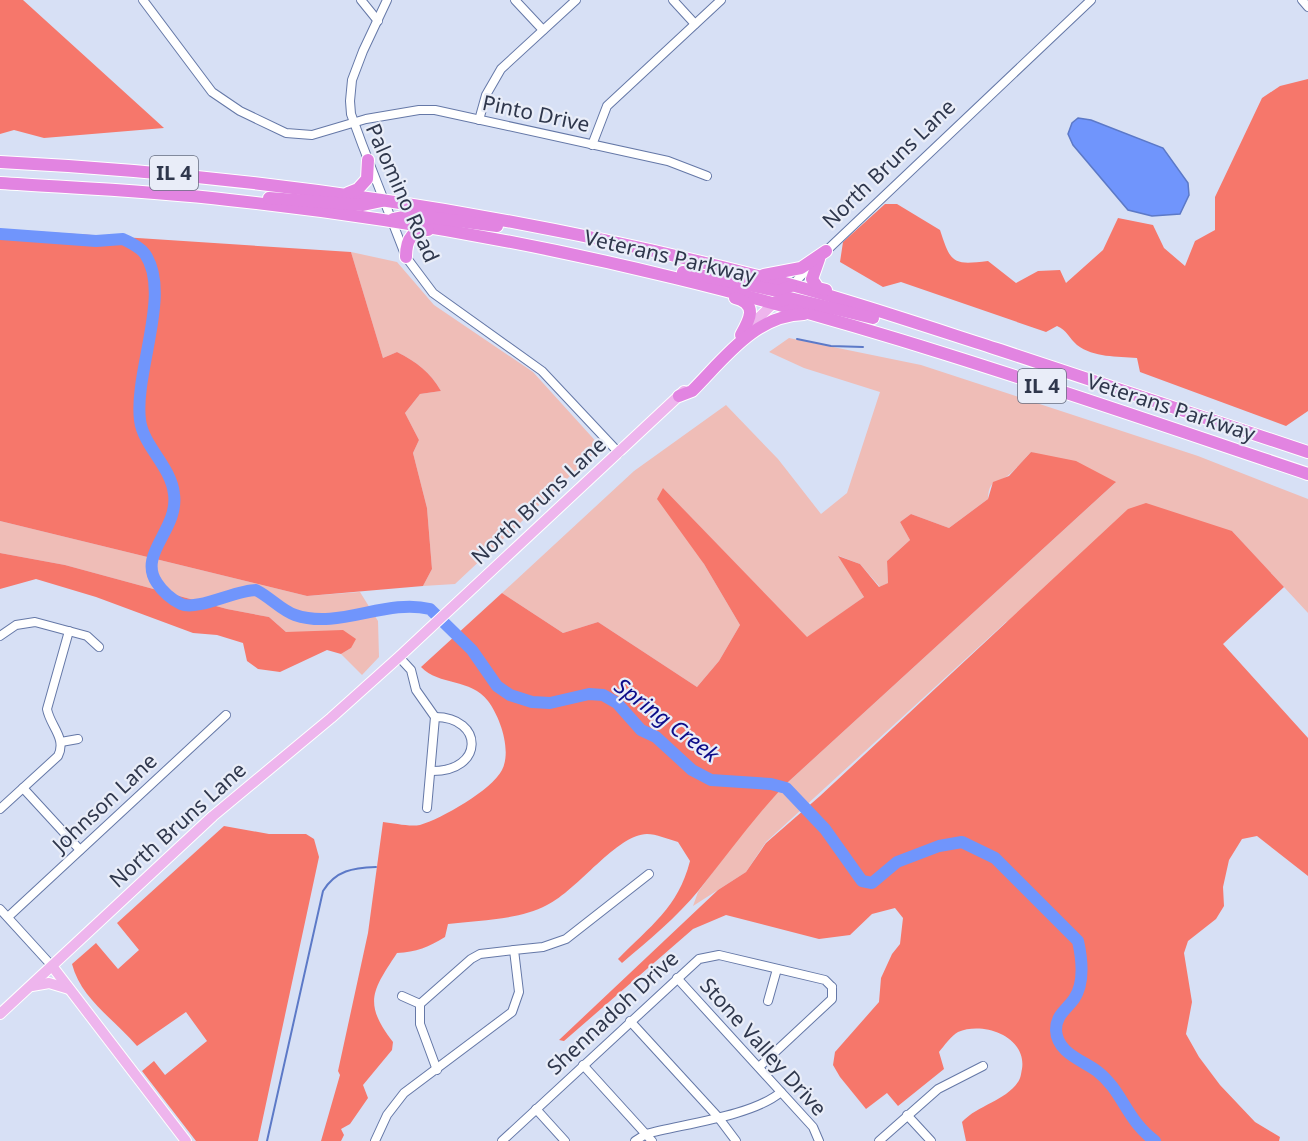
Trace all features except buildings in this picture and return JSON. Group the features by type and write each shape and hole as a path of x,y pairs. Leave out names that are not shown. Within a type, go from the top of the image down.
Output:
{"highway":[{"path":"347,193 358,189 367,179 368,160"},
{"name":"Veterans Parkway","path":"0,162 173,173 347,193 579,234 756,276 914,322 1308,452"},
{"name":"Veterans Parkway","path":"0,183 208,198 391,221 619,264 774,303 918,345 1308,474"},
{"path":"208,198 253,197 363,205 378,204 384,199"},
{"path":"391,221 399,216 412,215 579,234"},
{"path":"406,257 407,243 412,235 422,230 439,229"},
{"path":"756,276 791,271 822,255"},
{"path":"822,255 812,277 818,288 896,311 914,322"},
{"path":"619,264 651,266 778,291 791,286"},
{"path":"636,268 670,282 747,303 751,314 741,335"},
{"path":"774,303 786,298 796,299 962,338"},
{"path":"679,396 692,391 765,322 783,316 814,314"}],"main road":[{"name":"North Bruns Lane","path":"0,1014 213,816 331,718 461,601 679,396 791,286"},
{"path":"52,966 186,1141"},
{"path":"29,987 49,983 59,984 72,991"}],"street":[{"name":"Palomino Road","path":"143,0 212,92 240,111 286,133 301,136 325,133 354,123 406,257 433,293 542,371 619,453"},
{"path":"361,0 378,21"},
{"path":"354,123 350,101 352,80 387,0"},
{"path":"515,0 543,30"},
{"path":"479,120 492,81 501,69 576,0"},
{"path":"673,0 695,24"},
{"path":"592,145 607,106 721,0"},
{"name":"North Bruns Lane","path":"791,286 1090,0"},
{"path":"1302,0 1308,7"},
{"name":"Pinto Drive","path":"354,123 420,110 479,120 684,165 707,176"},
{"path":"0,636 16,625 35,622 87,636 99,647"},
{"path":"0,809 58,756 62,748 47,709 69,631"},
{"path":"399,657 411,670 416,690 435,717 428,808"},
{"name":"Johnson Lane","path":"8,917 226,715"},
{"path":"431,771 458,767 467,758 471,744 470,736 462,724 445,717 435,717"},
{"path":"61,742 78,739"},
{"path":"23,788 80,850"},
{"path":"436,1070 420,1024 420,1004 471,959 480,954 543,947 566,939 649,874"},
{"path":"0,909 52,966"},
{"path":"375,1141 395,1102 512,1012 519,992 514,950"},
{"name":"Shennadoh Drive","path":"502,1141 699,959 719,955 825,980 836,985 832,999 759,1066"},
{"path":"768,1001 777,969"},
{"name":"Stone Valley Drive","path":"677,978 813,1126 819,1141"},
{"path":"402,996 420,1004"},
{"path":"630,1021 718,1117 736,1141"},
{"path":"583,1065 649,1138"},
{"path":"879,1141 948,1082 983,1065"},
{"path":"635,1141 753,1106 774,1098 781,1092"},
{"path":"536,1109 565,1141"},
{"path":"907,1115 931,1141"}],"shaded area":[{"path":"0,0 23,0 164,128 44,138 14,130 0,134"},
{"path":"1308,79 1308,411 1286,426 1140,372 1137,358 1106,356 1084,349 1057,326 1046,332 901,282 883,287 840,262 843,242 885,204 897,204 940,230 947,250 955,260 967,263 988,261 1016,283 1038,271 1060,270 1066,283 1103,250 1118,218 1153,225 1164,248 1185,266 1195,241 1215,230 1215,197 1262,98 1280,86"},
{"path":"0,229 351,252 383,358 397,352 428,373 441,391 420,394 405,413 419,440 413,453 427,508 432,569 423,586 307,596 0,521"},
{"path":"351,252 397,262 434,305 533,372 601,447 455,584 423,586 432,569 427,508 413,453 419,440 405,413 420,394 441,391 428,373 397,352 383,358"},
{"path":"789,338 921,365 1198,456 1308,499 1308,613 1232,531 1006,622 766,842 746,872 693,906 698,892 756,814 1115,483 1031,452 1011,473 992,484 988,499 949,528 911,514 900,522 910,540 887,561 888,583 880,587 860,564 839,556 864,597 807,638 663,488 740,625 719,661 697,687 598,622 563,633 502,593 634,471 726,405 778,459 821,514 847,493 880,392 804,368 769,352"},
{"path":"1031,452 1076,461 1116,482 787,783 681,910 622,963 618,959 662,915 685,877 690,861 678,842 651,834 635,836 610,853 559,898 547,905 512,917 448,924 445,937 439,941 416,950 397,953 382,977 374,997 377,1017 393,1042 392,1050 363,1085 368,1098 350,1124 341,1129 344,1135 341,1141 321,1141 340,1075 338,1071 368,933 383,822 420,825 440,817 465,803 488,786 502,770 505,762 503,734 497,716 488,701 473,689 437,677 421,667 502,593 563,633 598,622 697,687 719,661 740,625 704,564 657,499 663,488 807,637 864,597 838,556 860,564 879,587 888,583 887,561 910,540 900,522 911,514 949,528 988,499 993,482 1009,476"},
{"path":"1146,503 1232,531 1284,587 1223,644 1308,738 1308,876 1257,836 1242,839 1229,860 1223,887 1224,906 1216,919 1188,941 1184,953 1192,1002 1186,1034 1199,1057 1220,1085 1255,1122 1280,1137 1279,1141 966,1141 962,1122 1013,1088 1019,1080 1022,1069 1022,1058 1018,1048 1011,1040 991,1030 980,1029 968,1029 953,1036 939,1052 944,1069 898,1106 887,1093 866,1109 833,1065 835,1052 879,1002 881,978 892,954 900,944 903,918 895,908 872,914 850,935 819,939 726,915 693,929 564,1041 559,1040 718,890 746,872 766,843 820,796 1128,509"},
{"path":"0,521 307,596 360,592 378,621 379,657 362,675 341,654 351,648 312,632 286,632 269,617 227,609 65,565 0,553"},
{"path":"0,553 65,565 227,609 269,617 286,632 343,630 356,639 351,648 341,654 327,650 280,672 258,669 247,661 243,643 217,635 193,633 96,597 36,579 0,589"},
{"path":"224,826 269,834 306,834 314,839 319,857 258,1141 196,1141 142,1071 154,1061 165,1075 207,1041 186,1012 137,1046 90,998 76,976 72,964 96,943 118,969 139,950 117,923"}],"water":[{"path":"1078,118 1091,120 1163,148 1188,183 1189,195 1180,214 1152,216 1128,210 1073,145 1068,134 1072,123"}],"waterway":[{"name":"Spring Creek","path":"0,234 96,241 123,239 138,247 145,254 152,270 155,290 154,311 142,379 140,420 146,439 168,474 174,494 171,519 152,562 152,572 157,583 171,598 181,604 197,605 256,590 290,613 312,619 345,617 397,607 430,609 472,650 497,686 510,695 532,702 550,703 589,694 603,695 617,703 641,730 656,737 692,770 711,780 771,784 786,788 825,829 862,881 872,883 897,862 939,846 962,842 995,858 1078,941 1081,963 1080,986 1074,999 1058,1020 1057,1038 1065,1050 1106,1079 1137,1124 1155,1141"},
{"path":"797,339 831,346 863,347"},
{"path":"267,1141 323,891 339,874 360,868 376,867"}]}
